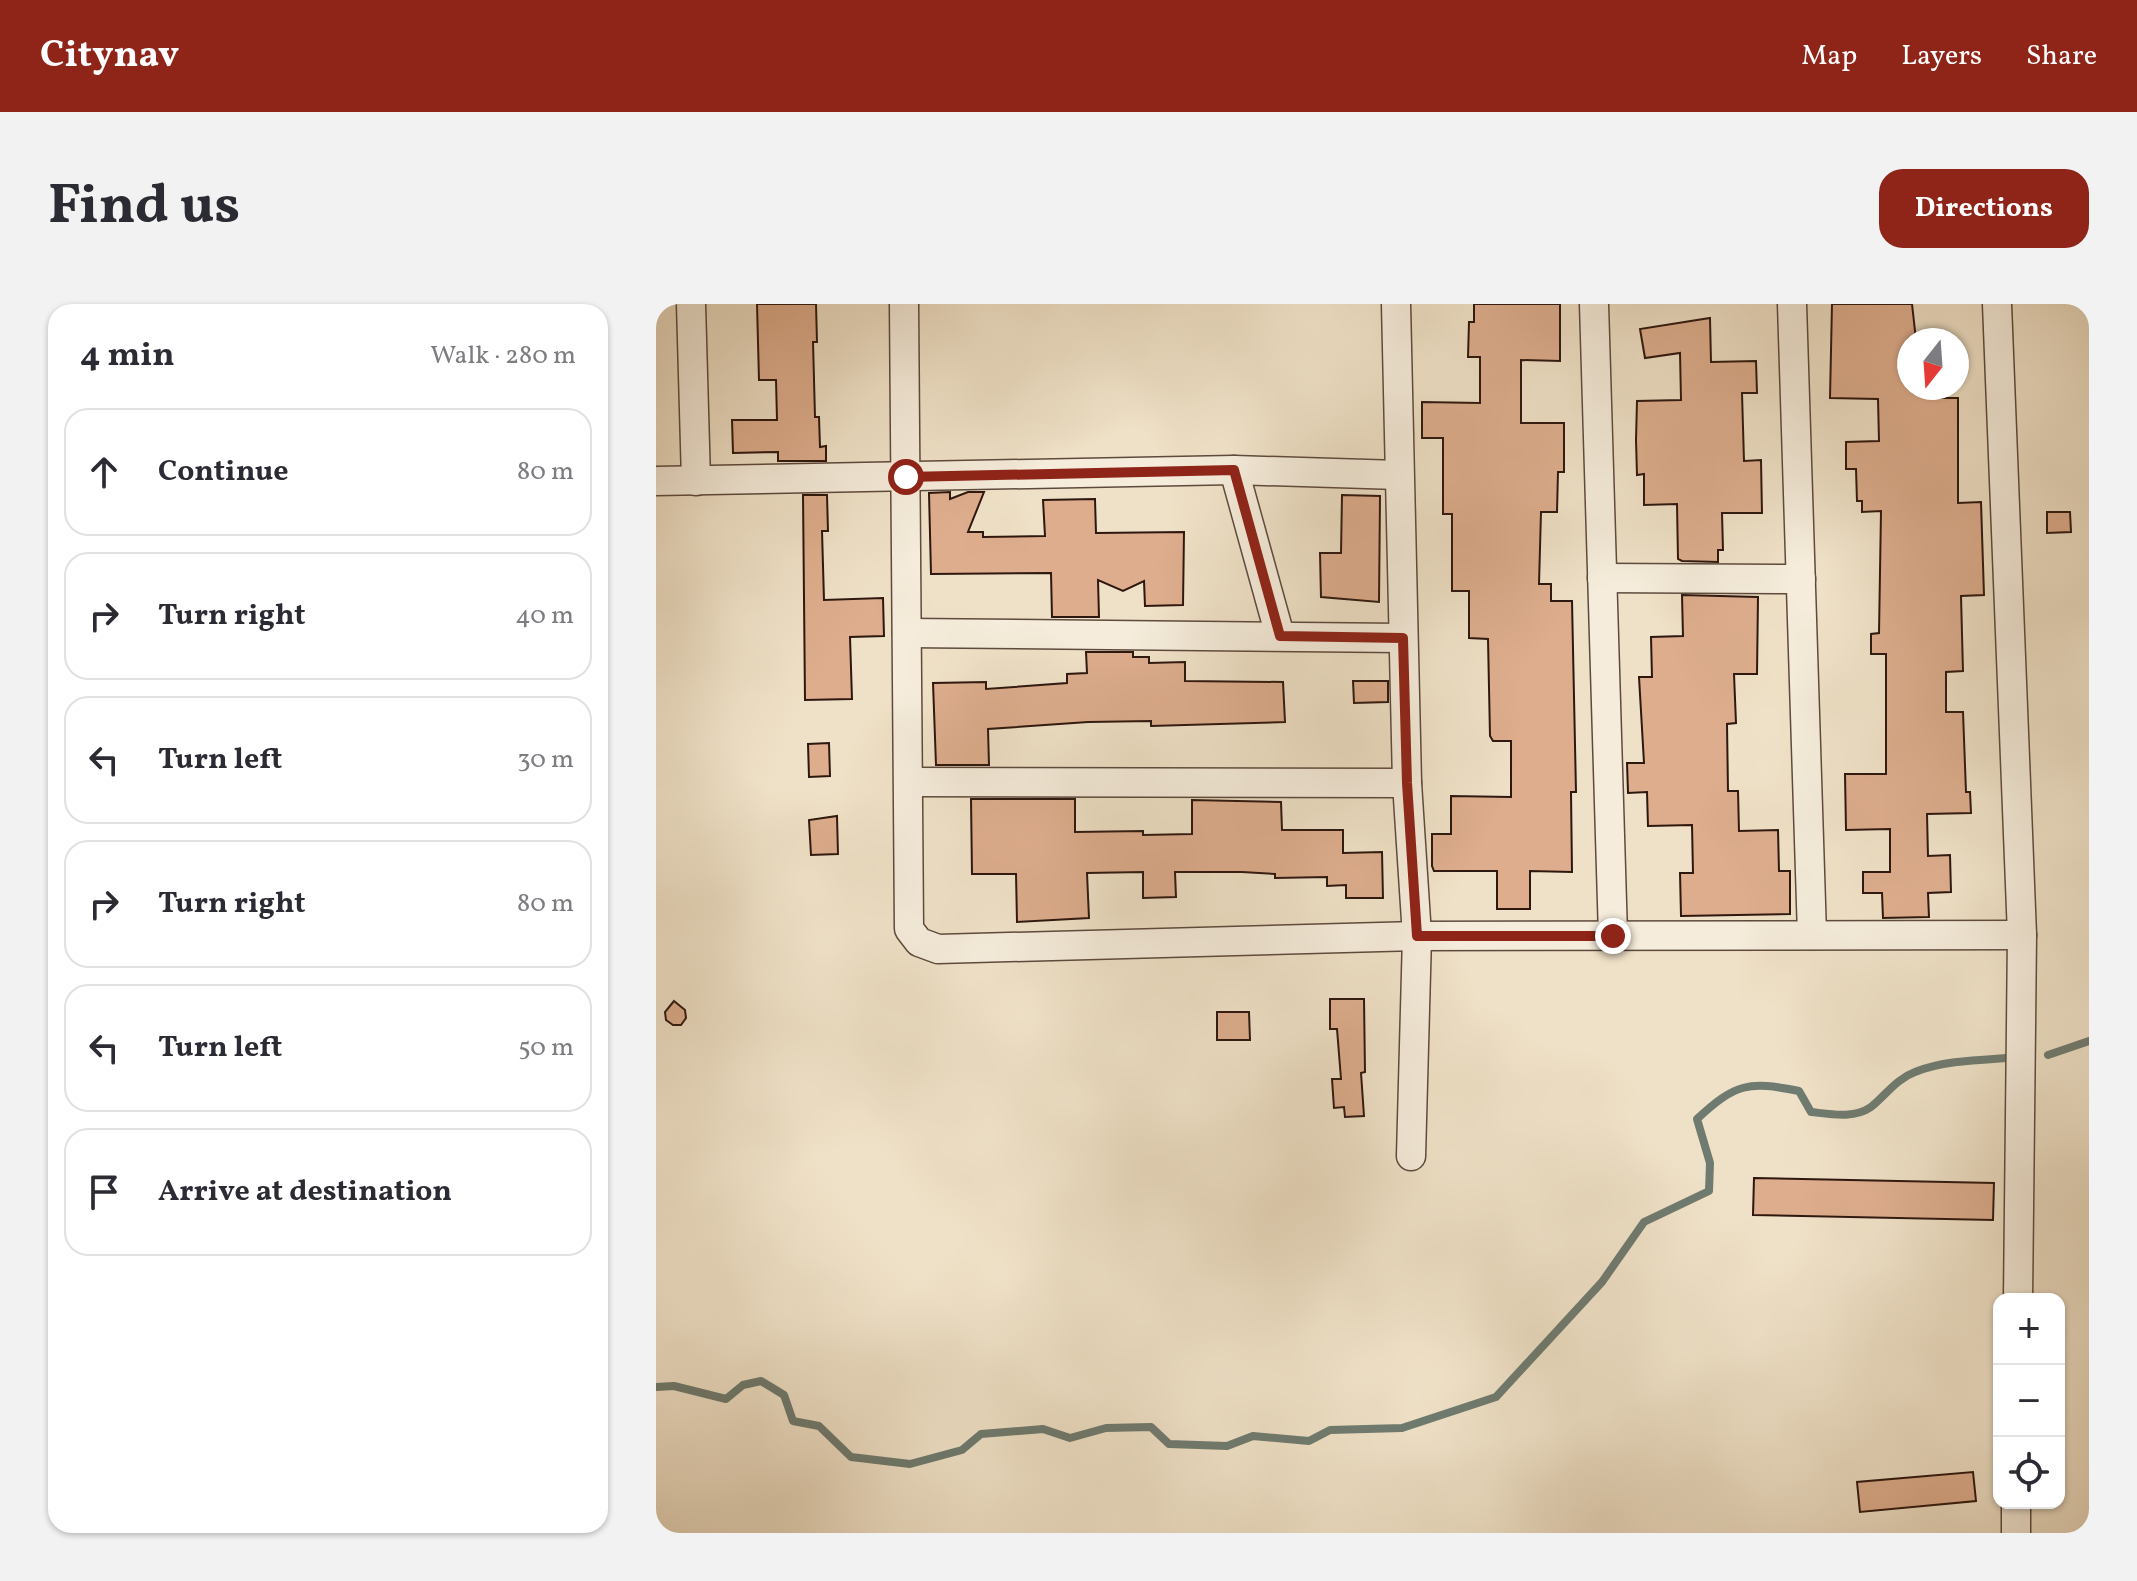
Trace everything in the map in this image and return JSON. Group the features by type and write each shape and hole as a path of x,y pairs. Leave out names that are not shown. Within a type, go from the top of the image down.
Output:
{"street":[{"path":"691,304 696,481"},
{"path":"904,304 909,929 919,942 938,949 1417,936 2022,935"},
{"path":"1396,304 1407,783 1417,936 1411,1156"},
{"path":"1594,304 1613,936"},
{"path":"1792,304 1812,935"},
{"path":"1997,304 2022,935 2018,1293"},
{"path":"656,481 1234,470 1399,475"},
{"path":"1234,470 1280,636"},
{"path":"1602,578 1801,579"},
{"path":"907,633 1403,638"},
{"path":"909,782 1407,783"},
{"path":"2016,1509 2016,1533"}],"building":[{"path":"757,304 816,304 817,342 813,342 815,417 819,417 820,447 826,446 826,461 778,461 778,452 733,453 732,420 777,420 776,380 759,380"},
{"path":"1474,304 1560,304 1560,361 1521,360 1521,423 1564,423 1564,472 1558,472 1557,512 1541,512 1539,584 1551,584 1551,601 1572,601 1576,792 1571,792 1572,872 1530,871 1530,909 1497,909 1497,871 1434,871 1432,866 1432,834 1451,834 1451,796 1511,797 1511,741 1493,741 1490,736 1488,639 1469,638 1469,591 1452,591 1452,514 1443,514 1443,438 1422,438 1422,402 1480,403 1480,357 1468,357 1469,322 1474,322"},
{"path":"1832,304 1912,304 1915,328 1897,328 1897,400 1958,400 1958,503 1981,502 1984,595 1961,596 1963,671 1946,672 1946,712 1963,712 1966,792 1970,792 1971,813 1927,814 1928,856 1950,855 1951,892 1928,893 1929,917 1883,918 1882,893 1863,893 1863,872 1890,872 1890,829 1846,830 1845,774 1886,774 1886,654 1871,654 1871,634 1879,633 1881,511 1862,512 1862,501 1857,501 1856,469 1846,469 1846,442 1879,441 1878,399 1830,398"},
{"path":"1710,318 1711,362 1756,361 1757,393 1742,393 1744,461 1761,460 1762,513 1722,513 1723,550 1718,550 1718,562 1682,561 1678,559 1677,504 1644,505 1644,474 1637,475 1636,440 1637,401 1681,400 1680,353 1645,358 1640,329"},
{"path":"950,492 950,499 968,492 984,492 968,532 983,532 983,537 1045,536 1043,500 1095,499 1096,533 1184,532 1183,605 1145,606 1144,581 1123,591 1098,580 1099,617 1052,617 1051,573 931,574 929,493"},
{"path":"803,495 827,495 828,531 822,531 824,600 883,598 884,636 850,637 852,699 805,700"},
{"path":"1342,495 1380,496 1379,602 1321,597 1320,553 1341,553"},
{"path":"2047,512 2070,512 2071,532 2047,533"},
{"path":"1682,595 1758,597 1757,674 1734,674 1736,723 1727,724 1728,791 1738,791 1739,831 1778,830 1779,871 1790,871 1790,914 1681,916 1680,873 1693,873 1692,825 1648,826 1647,792 1628,793 1627,763 1644,763 1639,677 1652,677 1651,637 1683,636"},
{"path":"1086,652 1133,652 1133,657 1149,657 1149,663 1185,662 1185,681 1283,682 1285,722 1151,726 1151,721 1088,722 988,729 989,765 936,765 933,683 986,682 986,689 1067,683 1067,674 1087,673"},
{"path":"1353,681 1388,681 1388,702 1354,703"},
{"path":"829,743 830,776 809,777 808,744"},
{"path":"971,799 1075,799 1075,832 1143,831 1143,835 1192,834 1192,800 1281,802 1282,830 1343,830 1343,853 1382,852 1383,898 1346,898 1346,885 1327,886 1327,877 1275,878 1275,874 1242,872 1175,872 1176,897 1143,898 1143,872 1087,873 1089,918 1017,922 1016,874 972,874"},
{"path":"837,816 838,854 811,855 809,820"},
{"path":"1330,999 1364,999 1365,1072 1361,1073 1364,1116 1345,1117 1344,1107 1334,1108 1332,1079 1341,1079 1337,1029 1330,1029"},
{"path":"674,1001 685,1010 686,1018 681,1025 673,1025 666,1020 665,1012"},
{"path":"1217,1012 1249,1012 1250,1040 1217,1040"},
{"path":"1754,1178 1994,1183 1993,1220 1753,1215"},
{"path":"1973,1472 1976,1501 1860,1512 1857,1482"}],"waterway":[{"path":"2048,1055 2089,1041"},
{"path":"656,1387 674,1386 726,1399 743,1385 761,1381 784,1395 793,1421 819,1426 851,1457 910,1464 962,1450 981,1434 1043,1429 1070,1438 1106,1428 1151,1427 1169,1444 1227,1446 1253,1436 1309,1441 1330,1430 1402,1428 1496,1397 1602,1282 1644,1222 1709,1191 1710,1163 1697,1119 1722,1098 1744,1088 1767,1086 1799,1091 1811,1112 1850,1114 1871,1107 1908,1075 1925,1068 2007,1058"}],"route":[{"path":"906,477 1234,470 1280,636 1403,638 1407,783 1417,936 1613,936"}]}
